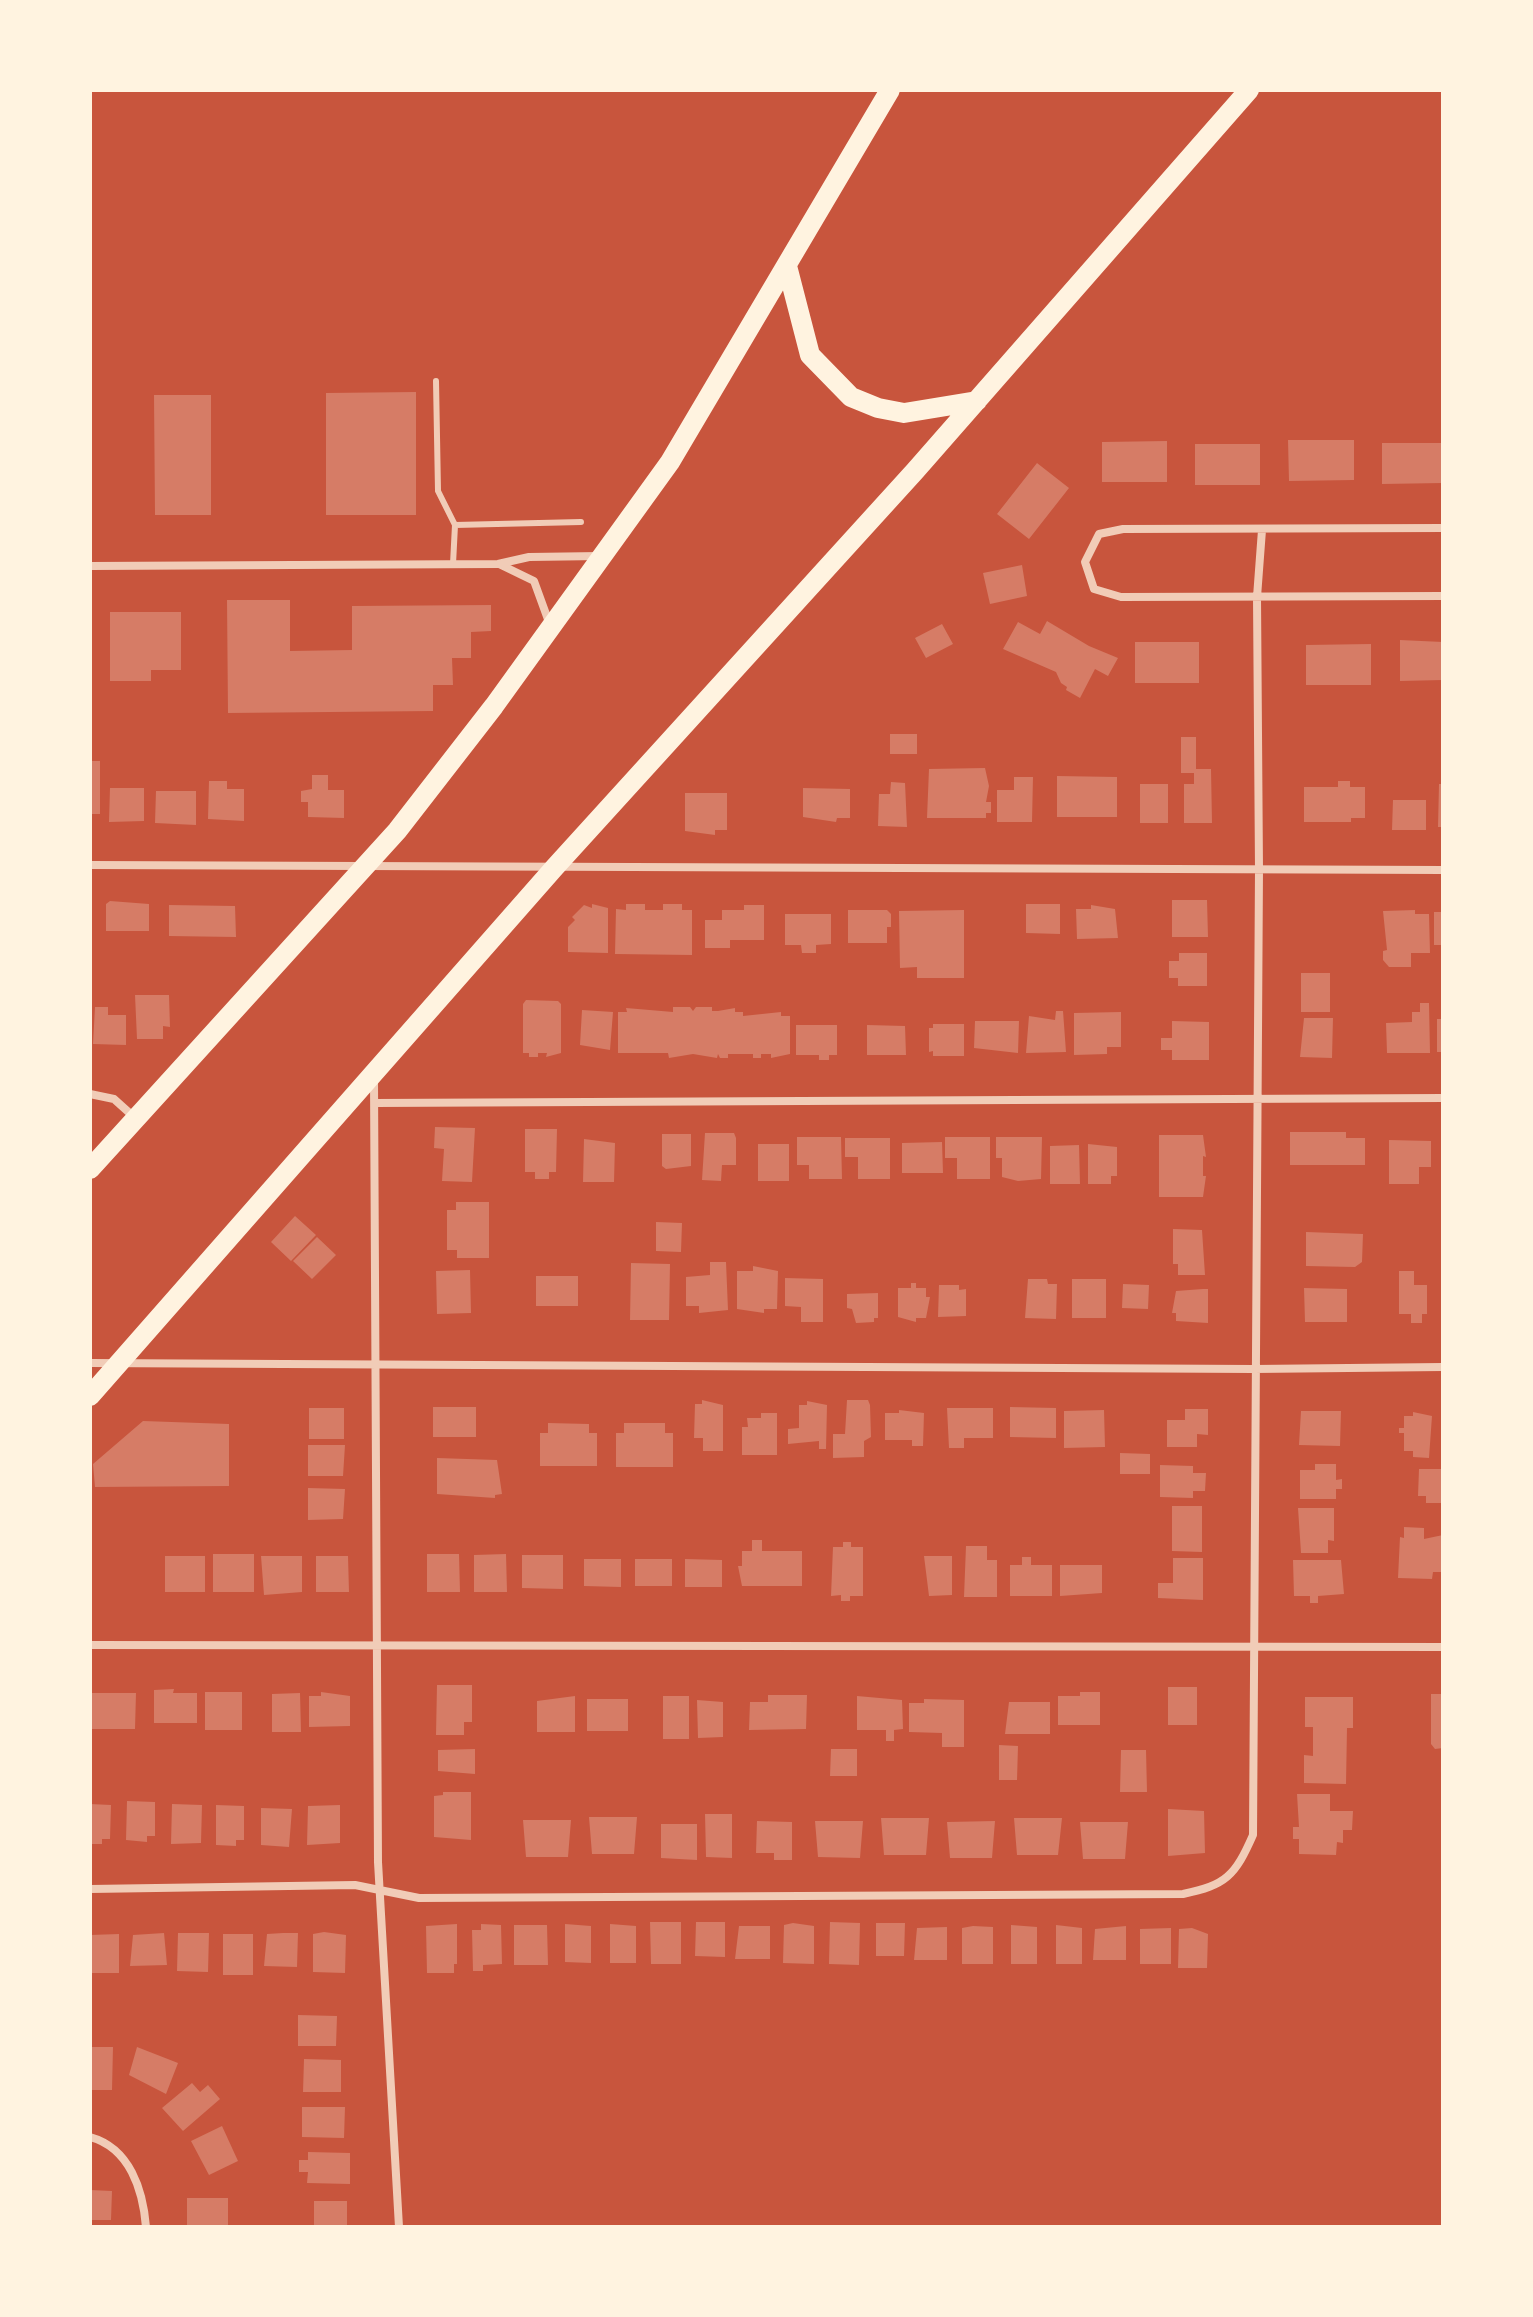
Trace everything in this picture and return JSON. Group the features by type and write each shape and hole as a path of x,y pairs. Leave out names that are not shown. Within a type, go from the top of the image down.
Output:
{"main road":[{"path":"90,1169 365,867 450,765 551,629 670,462 890,90"},
{"path":"90,1396 555,867 977,401 1249,90"},
{"path":"787,266 810,355 851,397 878,408 904,413 977,401"}],"street":[{"path":"1443,528 1123,529 1099,534 1085,562 1094,589 1121,597 1443,596"},
{"path":"90,1889 355,1885 419,1898 1183,1894 1217,1887 1240,1866 1253,1835 1259,870 1257,597 1262,530"},
{"path":"90,566 498,564 529,557 604,556"},
{"path":"498,564 534,581 551,629"},
{"path":"90,865 1443,870"},
{"path":"373,1073 379,1892 399,2227"},
{"path":"90,1094 114,1099 134,1118"},
{"path":"375,1103 1443,1098"},
{"path":"90,1363 1254,1369 1443,1367"},
{"path":"90,1645 1443,1647"},
{"path":"90,2137 123,2157 144,2195 146,2227"}],"lane":[{"path":"436,381 438,491 455,525 453,564"},
{"path":"455,525 581,522"}],"building":[{"path":"416,392 416,515 326,515 326,393"},
{"path":"154,395 211,395 211,515 155,515"},
{"path":"1288,440 1354,440 1354,480 1289,481"},
{"path":"1167,441 1167,482 1102,482 1102,442"},
{"path":"1382,443 1443,443 1443,483 1382,484"},
{"path":"1195,444 1260,444 1260,485 1195,485"},
{"path":"1037,463 1069,488 1029,539 997,514"},
{"path":"1022,565 1027,596 990,604 983,573"},
{"path":"227,600 290,600 290,651 352,650 352,606 491,605 491,631 471,632 471,658 452,658 453,685 433,685 433,711 228,713"},
{"path":"110,612 181,612 181,670 151,670 151,681 110,681"},
{"path":"1047,621 1089,646 1118,658 1108,676 1095,669 1080,698 1066,690 1056,672 1003,649 1018,622 1040,634"},
{"path":"942,624 953,644 926,658 915,638"},
{"path":"1400,640 1443,642 1443,680 1400,681"},
{"path":"1135,642 1199,642 1199,683 1135,683"},
{"path":"1371,644 1371,685 1306,685 1306,645"},
{"path":"890,734 917,734 917,754 890,754"},
{"path":"1181,737 1196,737 1196,769 1211,769 1212,823 1184,823 1184,784 1194,784 1194,773 1181,773"},
{"path":"90,761 100,761 100,814 90,814"},
{"path":"985,768 989,786 986,802 991,802 991,813 986,813 986,818 927,818 929,769"},
{"path":"312,775 328,775 328,790 344,790 344,818 308,817 308,802 301,802 301,791 312,789"},
{"path":"1057,776 1117,777 1117,817 1057,817"},
{"path":"1014,777 1033,777 1032,822 997,822 997,790 1014,790"},
{"path":"209,781 227,781 227,789 244,789 244,821 208,819"},
{"path":"1338,781 1350,781 1350,787 1365,787 1365,818 1351,818 1351,822 1304,822 1304,787 1338,787"},
{"path":"891,782 905,783 907,827 878,826 879,794 890,794"},
{"path":"1140,784 1168,784 1168,823 1140,823"},
{"path":"1439,784 1443,784 1443,827 1438,827"},
{"path":"110,788 144,788 144,821 109,822"},
{"path":"803,788 850,789 850,818 837,818 836,822 803,817"},
{"path":"156,791 196,791 196,825 155,823"},
{"path":"685,793 727,793 727,830 715,830 715,835 685,831"},
{"path":"1393,800 1426,800 1426,830 1392,830"},
{"path":"1172,900 1207,900 1208,937 1172,937"},
{"path":"110,901 149,904 149,931 106,931 106,904"},
{"path":"592,904 608,908 608,953 568,952 568,927 575,920 572,917 584,905 592,908"},
{"path":"626,904 645,904 645,910 663,910 663,904 682,904 682,910 692,910 692,955 615,954 616,909 626,910"},
{"path":"1026,904 1060,904 1060,934 1026,933"},
{"path":"169,905 235,906 236,937 169,936"},
{"path":"744,905 764,905 764,940 730,940 730,948 705,948 705,920 722,920 722,910 744,910"},
{"path":"1091,905 1115,909 1118,938 1077,939 1076,909 1091,909"},
{"path":"848,910 887,910 891,914 891,927 887,927 887,943 848,943"},
{"path":"964,910 964,978 917,978 917,967 900,968 899,911"},
{"path":"1415,910 1415,914 1429,914 1430,953 1411,953 1411,967 1389,967 1383,960 1383,951 1387,950 1383,911"},
{"path":"1434,912 1443,912 1443,945 1434,945"},
{"path":"785,914 831,914 831,944 816,945 816,953 802,953 801,945 785,945"},
{"path":"1179,953 1207,953 1207,986 1178,986 1178,978 1169,978 1169,961 1179,961"},
{"path":"1301,973 1330,973 1330,1012 1301,1012"},
{"path":"135,995 169,995 170,1027 163,1026 163,1039 137,1039"},
{"path":"526,1000 558,1001 561,1004 561,1053 546,1057 547,1053 538,1053 538,1057 529,1057 529,1053 523,1053 523,1004"},
{"path":"1420,1003 1429,1003 1430,1053 1387,1053 1386,1023 1412,1022 1412,1012 1420,1012"},
{"path":"95,1007 108,1007 108,1015 126,1015 126,1045 93,1044"},
{"path":"673,1007 690,1007 693,1011 696,1007 712,1007 712,1011 735,1008 735,1012 743,1012 743,1016 781,1012 781,1016 790,1016 790,1054 771,1058 771,1054 753,1058 753,1054 728,1054 728,1058 720,1058 718,1054 717,1058 693,1054 669,1058 668,1053 618,1053 618,1012 627,1012 626,1008 673,1012"},
{"path":"582,1010 613,1012 610,1050 580,1045"},
{"path":"1056,1011 1063,1011 1066,1052 1026,1053 1029,1016 1055,1020"},
{"path":"1121,1012 1121,1047 1107,1047 1107,1054 1074,1055 1074,1013"},
{"path":"1304,1018 1333,1018 1332,1058 1300,1057"},
{"path":"1437,1019 1443,1019 1443,1052 1437,1052"},
{"path":"975,1021 1019,1021 1018,1053 974,1048"},
{"path":"1172,1021 1209,1022 1209,1060 1172,1060 1172,1050 1161,1050 1161,1038 1172,1038"},
{"path":"933,1024 964,1024 964,1056 933,1056 933,1051 929,1052 929,1028 933,1028"},
{"path":"796,1025 837,1025 837,1055 829,1055 829,1060 819,1060 819,1055 796,1055"},
{"path":"867,1025 905,1026 906,1055 867,1055"},
{"path":"435,1127 475,1128 472,1182 442,1181 444,1149 434,1148"},
{"path":"525,1129 557,1129 556,1172 549,1172 549,1179 535,1179 535,1172 525,1172"},
{"path":"1290,1132 1346,1132 1346,1138 1365,1138 1365,1165 1290,1165"},
{"path":"705,1133 734,1133 736,1138 736,1165 722,1165 721,1181 702,1180"},
{"path":"662,1134 691,1134 691,1166 666,1169 662,1166"},
{"path":"1159,1135 1203,1135 1206,1157 1203,1156 1203,1176 1206,1176 1203,1197 1159,1197"},
{"path":"797,1137 841,1137 842,1179 809,1179 809,1165 797,1165"},
{"path":"945,1137 990,1137 990,1179 957,1179 957,1158 945,1158"},
{"path":"996,1137 1042,1137 1041,1179 1018,1181 1002,1177 1002,1158 996,1158"},
{"path":"845,1138 890,1138 890,1179 858,1179 858,1157 845,1157"},
{"path":"584,1139 615,1143 614,1182 583,1182"},
{"path":"1389,1140 1431,1141 1431,1167 1419,1167 1419,1184 1389,1184"},
{"path":"942,1142 943,1173 902,1173 902,1143"},
{"path":"758,1144 789,1144 789,1181 758,1181"},
{"path":"1088,1144 1117,1147 1117,1176 1111,1176 1111,1184 1088,1184"},
{"path":"1079,1145 1080,1184 1050,1184 1050,1146"},
{"path":"456,1202 489,1202 489,1258 457,1258 457,1250 447,1250 447,1210 456,1210"},
{"path":"295,1216 316,1235 291,1261 271,1242"},
{"path":"656,1222 682,1223 681,1252 656,1251"},
{"path":"1173,1229 1202,1230 1205,1275 1178,1275 1178,1264 1173,1264"},
{"path":"1306,1232 1363,1234 1362,1262 1355,1267 1306,1266"},
{"path":"317,1237 336,1255 312,1279 293,1261"},
{"path":"710,1262 726,1262 728,1310 699,1313 699,1306 686,1306 686,1277 710,1275"},
{"path":"631,1263 670,1264 669,1320 630,1320"},
{"path":"753,1266 778,1271 777,1309 764,1309 764,1313 737,1309 737,1271 753,1271"},
{"path":"470,1270 471,1313 437,1314 436,1271"},
{"path":"1399,1271 1414,1271 1414,1285 1427,1285 1427,1314 1422,1314 1422,1323 1411,1323 1411,1314 1399,1314"},
{"path":"536,1276 578,1276 578,1306 536,1306"},
{"path":"785,1278 823,1279 823,1322 801,1322 801,1307 785,1306"},
{"path":"1028,1279 1047,1279 1048,1284 1057,1284 1056,1319 1025,1318"},
{"path":"1072,1279 1106,1279 1106,1318 1072,1318"},
{"path":"911,1283 916,1283 916,1288 926,1288 926,1297 930,1297 926,1318 916,1318 916,1322 898,1317 898,1288 911,1288"},
{"path":"1123,1284 1149,1285 1148,1309 1122,1308"},
{"path":"939,1285 959,1285 959,1290 966,1289 966,1316 938,1317"},
{"path":"1304,1288 1347,1289 1347,1322 1305,1322"},
{"path":"1208,1289 1208,1323 1176,1321 1176,1313 1172,1313 1176,1291"},
{"path":"878,1293 878,1318 874,1318 874,1322 856,1323 852,1309 847,1308 847,1294"},
{"path":"702,1400 723,1405 723,1451 703,1451 703,1438 694,1438 695,1404 702,1404"},
{"path":"847,1400 868,1400 871,1437 864,1441 864,1457 833,1458 833,1434 845,1434"},
{"path":"807,1401 827,1405 826,1449 819,1449 819,1441 788,1444 788,1429 799,1428 799,1405 807,1405"},
{"path":"433,1407 476,1407 476,1437 433,1437"},
{"path":"1010,1407 1056,1408 1056,1438 1010,1437"},
{"path":"309,1408 344,1408 344,1439 309,1439"},
{"path":"947,1408 993,1408 993,1438 964,1438 964,1448 949,1448"},
{"path":"1185,1409 1208,1409 1208,1435 1197,1434 1197,1447 1167,1447 1167,1420 1185,1420"},
{"path":"899,1410 924,1413 923,1446 912,1446 912,1440 885,1440 885,1413 899,1413"},
{"path":"1104,1410 1105,1447 1064,1448 1064,1411"},
{"path":"1301,1411 1341,1411 1340,1446 1299,1445"},
{"path":"1413,1412 1432,1416 1429,1458 1413,1457 1413,1451 1404,1451 1404,1433 1399,1433 1399,1428 1404,1428 1404,1416 1413,1416"},
{"path":"761,1413 777,1413 777,1455 742,1455 742,1427 748,1427 747,1418 761,1418"},
{"path":"143,1421 229,1424 229,1486 95,1487 93,1464"},
{"path":"548,1423 589,1424 589,1433 597,1433 597,1466 540,1466 540,1433 548,1433"},
{"path":"624,1423 665,1423 665,1433 673,1433 673,1467 616,1467 616,1433 624,1433"},
{"path":"308,1445 345,1445 343,1476 308,1476"},
{"path":"1120,1453 1150,1454 1150,1474 1120,1474"},
{"path":"437,1458 497,1460 502,1494 495,1495 495,1498 437,1494"},
{"path":"1315,1464 1336,1464 1336,1480 1342,1479 1342,1489 1336,1489 1336,1499 1300,1499 1300,1470 1315,1470"},
{"path":"1160,1465 1193,1466 1193,1473 1206,1473 1205,1491 1193,1491 1193,1498 1160,1497"},
{"path":"1419,1469 1443,1469 1442,1503 1426,1503 1426,1496 1418,1496"},
{"path":"308,1488 345,1489 343,1519 308,1520"},
{"path":"1172,1506 1202,1506 1202,1552 1172,1551"},
{"path":"1298,1508 1334,1508 1334,1541 1328,1540 1328,1553 1301,1553"},
{"path":"1404,1527 1424,1528 1424,1539 1443,1535 1443,1572 1433,1572 1432,1579 1398,1578 1400,1537 1404,1538"},
{"path":"752,1540 762,1540 762,1551 802,1551 802,1586 742,1586 738,1566 742,1566 742,1551 752,1551"},
{"path":"843,1542 851,1542 851,1547 863,1547 863,1596 850,1596 850,1601 841,1601 841,1595 831,1596 833,1547 843,1547"},
{"path":"966,1546 987,1546 987,1560 997,1560 997,1597 964,1597"},
{"path":"213,1554 254,1554 254,1592 213,1592"},
{"path":"427,1554 459,1554 460,1592 427,1592"},
{"path":"506,1554 507,1592 474,1592 474,1555"},
{"path":"522,1555 563,1555 563,1589 522,1588"},
{"path":"165,1556 205,1556 205,1592 165,1592"},
{"path":"261,1556 302,1556 302,1592 264,1595"},
{"path":"316,1556 348,1556 349,1592 316,1592"},
{"path":"924,1556 952,1556 952,1595 929,1596"},
{"path":"1022,1557 1031,1557 1031,1565 1052,1565 1052,1596 1010,1596 1010,1565 1022,1565"},
{"path":"1173,1558 1203,1558 1203,1600 1158,1598 1158,1583 1173,1583"},
{"path":"584,1559 621,1559 621,1587 584,1586"},
{"path":"635,1559 672,1559 672,1586 635,1586"},
{"path":"685,1559 722,1560 722,1587 685,1587"},
{"path":"1293,1560 1341,1560 1344,1594 1318,1596 1318,1603 1310,1603 1310,1596 1294,1596"},
{"path":"1060,1565 1102,1565 1102,1593 1060,1596"},
{"path":"437,1685 472,1685 472,1722 464,1722 464,1735 436,1735"},
{"path":"1168,1687 1197,1687 1197,1725 1168,1725"},
{"path":"174,1689 173,1693 197,1693 197,1723 154,1723 154,1690"},
{"path":"205,1692 242,1692 242,1730 205,1730"},
{"path":"321,1692 350,1696 350,1726 309,1727 309,1696 321,1696"},
{"path":"1080,1692 1100,1692 1100,1725 1058,1725 1058,1696 1080,1696"},
{"path":"90,1693 136,1693 135,1729 90,1729"},
{"path":"300,1693 301,1732 272,1732 272,1694"},
{"path":"1431,1694 1443,1694 1443,1748 1435,1749 1431,1744"},
{"path":"768,1695 807,1695 806,1729 749,1730 750,1702 768,1702"},
{"path":"575,1696 575,1732 537,1732 537,1701"},
{"path":"663,1696 689,1696 689,1739 663,1739"},
{"path":"857,1696 902,1700 903,1729 894,1730 894,1741 886,1741 886,1730 857,1730"},
{"path":"1305,1697 1353,1697 1353,1728 1347,1728 1346,1784 1304,1783 1304,1755 1313,1756 1313,1727 1305,1727"},
{"path":"587,1699 628,1699 628,1731 587,1731"},
{"path":"924,1699 964,1700 964,1747 942,1747 942,1733 909,1732 909,1703 924,1703"},
{"path":"697,1700 723,1702 723,1737 698,1738"},
{"path":"1009,1702 1050,1702 1050,1734 1005,1734"},
{"path":"999,1745 1018,1746 1017,1780 999,1780"},
{"path":"475,1749 475,1774 438,1771 438,1750"},
{"path":"831,1749 857,1749 857,1776 830,1776"},
{"path":"1121,1750 1146,1750 1147,1792 1120,1792"},
{"path":"443,1792 471,1792 471,1840 434,1837 434,1796 443,1795"},
{"path":"1297,1794 1330,1794 1330,1811 1353,1811 1352,1830 1343,1830 1343,1843 1337,1842 1336,1855 1299,1854 1299,1839 1293,1839 1293,1827 1299,1827"},
{"path":"127,1801 155,1802 155,1836 147,1836 147,1842 126,1840"},
{"path":"90,1804 111,1805 110,1839 102,1839 102,1844 90,1844"},
{"path":"172,1804 202,1805 201,1843 171,1844"},
{"path":"216,1805 244,1806 244,1840 236,1840 236,1846 216,1845"},
{"path":"340,1805 340,1843 307,1845 308,1806"},
{"path":"261,1808 292,1809 289,1847 261,1845"},
{"path":"1168,1809 1204,1811 1205,1853 1168,1856"},
{"path":"705,1814 732,1814 732,1858 706,1857"},
{"path":"589,1817 637,1817 634,1854 592,1854"},
{"path":"881,1818 929,1818 926,1855 884,1855"},
{"path":"1014,1818 1062,1818 1058,1855 1017,1855"},
{"path":"523,1820 571,1820 568,1857 526,1857"},
{"path":"757,1821 792,1822 792,1860 774,1860 774,1853 756,1853"},
{"path":"815,1821 863,1821 860,1858 818,1857"},
{"path":"995,1821 992,1858 950,1858 947,1822"},
{"path":"1080,1822 1128,1822 1125,1859 1083,1859"},
{"path":"661,1824 697,1824 697,1860 661,1858"},
{"path":"650,1922 681,1922 681,1964 651,1964"},
{"path":"696,1922 725,1922 725,1957 695,1956"},
{"path":"830,1922 860,1923 859,1965 829,1964"},
{"path":"876,1923 905,1923 904,1956 876,1956"},
{"path":"457,1924 457,1964 454,1964 454,1973 427,1973 426,1926"},
{"path":"481,1924 501,1925 502,1964 483,1965 483,1971 473,1971 472,1930 481,1930"},
{"path":"565,1924 591,1926 591,1963 565,1962"},
{"path":"610,1924 636,1926 636,1963 610,1963"},
{"path":"514,1925 547,1925 548,1965 514,1965"},
{"path":"784,1925 814,1926 814,1964 783,1963"},
{"path":"1011,1925 1037,1927 1037,1964 1011,1964"},
{"path":"1056,1925 1082,1928 1082,1964 1056,1964"},
{"path":"739,1926 770,1926 770,1959 735,1959"},
{"path":"1126,1926 1126,1960 1093,1960 1095,1929"},
{"path":"947,1927 947,1960 914,1960 917,1928"},
{"path":"993,1927 993,1964 962,1964 962,1928"},
{"path":"1171,1928 1171,1964 1140,1964 1140,1929"},
{"path":"1192,1928 1208,1934 1207,1968 1178,1968 1179,1929"},
{"path":"164,1933 167,1965 130,1966 133,1935"},
{"path":"178,1933 209,1933 208,1972 177,1971"},
{"path":"298,1933 297,1967 264,1966 267,1934"},
{"path":"119,1934 119,1973 90,1973 90,1935"},
{"path":"223,1934 253,1934 253,1975 223,1975"},
{"path":"313,1934 346,1935 345,1973 313,1972"},
{"path":"298,2015 337,2016 336,2046 298,2046"},
{"path":"90,2047 113,2047 112,2090 90,2090"},
{"path":"137,2047 178,2063 166,2094 129,2075"},
{"path":"304,2059 341,2060 341,2092 303,2092"},
{"path":"192,2083 200,2092 208,2085 220,2099 183,2131 162,2108"},
{"path":"302,2107 345,2107 344,2138 302,2137"},
{"path":"222,2126 238,2161 209,2175 191,2141"},
{"path":"308,2152 350,2153 350,2184 307,2183 308,2172 299,2172 299,2160 308,2160"},
{"path":"90,2190 112,2191 111,2220 90,2220"},
{"path":"187,2198 228,2198 228,2227 187,2227"},
{"path":"314,2201 347,2201 347,2227 314,2227"}]}
